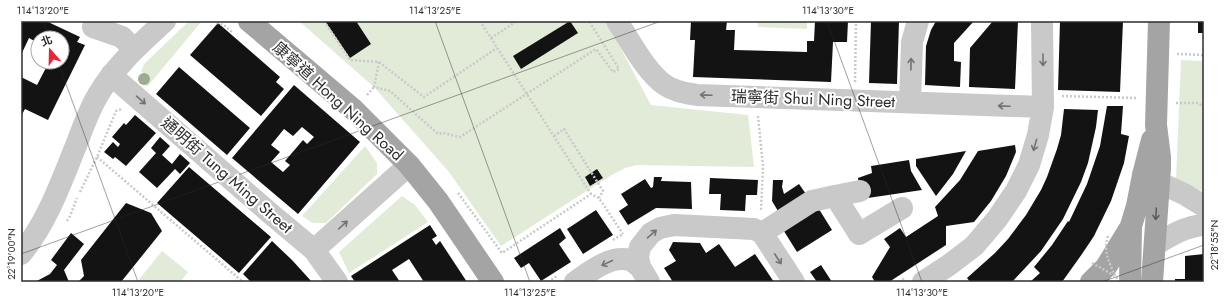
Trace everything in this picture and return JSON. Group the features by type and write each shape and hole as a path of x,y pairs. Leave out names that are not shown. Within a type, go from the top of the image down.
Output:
{"main road":[{"name":"康寧道 Hong Ning Road","path":"249,21 354,110 409,165 438,201 493,282"},
{"path":"1122,279 1131,226 1137,206 1160,157 1156,124 1159,21"},
{"path":"1151,178 1155,245 1152,282"},
{"path":"1091,272 1106,267 1131,226"}],"street":[{"path":"21,254 37,233 54,201 87,117 97,96 111,75 134,50 165,21"},
{"name":"瑞寧街 Shui Ning Street","path":"617,21 653,75 666,86 681,92 697,95 910,102 1051,102"},
{"path":"910,102 912,42 918,21"},
{"path":"914,280 949,265 974,246 998,219 1016,191 1029,165 1038,135 1051,102 1042,21"},
{"path":"93,27 122,37 134,50"},
{"name":"通明街 Tung Ming Street","path":"111,75 314,250 337,282"},
{"path":"314,250 409,165"},
{"path":"1151,178 1184,194 1204,206"},
{"path":"645,275 638,256 640,247 651,234 660,228 674,225 688,225 754,229 761,223 812,201 860,191"},
{"path":"835,196 859,234 902,208"},
{"path":"761,223 794,282"},
{"path":"1155,245 1170,235 1192,226 1204,225"},
{"path":"575,282 603,264 616,259 631,260 645,275"}],"path":[{"path":"225,26 229,21"},
{"path":"324,21 350,60 379,62 424,96 497,48"},
{"path":"480,21 591,194 599,198 623,234"},
{"path":"491,38 517,21"},
{"path":"374,87 390,91 438,134 443,133 460,137 596,49 613,72 619,69 590,21"},
{"path":"855,83 856,21"},
{"path":"1178,54 1204,55"},
{"path":"366,96 374,87 379,62"},
{"path":"1051,102 1136,98"},
{"path":"1175,103 1198,103 1204,106"},
{"path":"757,114 763,166 761,223"},
{"path":"554,136 564,129 603,191 599,198"},
{"path":"97,156 243,282"},
{"path":"502,253 591,194"},
{"path":"1108,236 1106,243 1107,258 1122,279"},
{"path":"1091,272 1122,279"},
{"path":"899,282 914,280"}],"green space":[{"path":"192,21 202,21 147,87 142,81 141,77 144,76 144,73 141,72 144,64 186,24"},
{"path":"299,21 606,21 651,105 748,115 754,167 637,165 625,168 610,176 501,246 449,172 374,87"},
{"path":"758,21 807,21 807,29 758,27"},
{"path":"1181,60 1204,61 1204,192 1176,179"},
{"path":"365,146 377,163 377,174 326,223 313,223 302,216"},
{"path":"402,196 415,205 428,222 349,273 339,252"},
{"path":"162,251 188,272 180,282 137,282"}],"building":[{"path":"21,21 46,21 65,30 30,30 30,39 21,55"},
{"path":"325,21 356,21 371,44 350,58"},
{"path":"570,21 578,33 521,69 513,56"},
{"path":"691,21 727,21 726,30 735,30 734,50 807,52 807,41 814,41 815,21 848,21 847,42 833,42 831,82 693,77 695,40 690,40"},
{"path":"871,21 899,21 897,84 869,83"},
{"path":"936,21 974,21 954,43 954,61 961,62 960,87 925,85 926,46 931,30"},
{"path":"993,21 1018,21 1015,89 969,87 970,48"},
{"path":"1060,21 1123,21 1120,92 1058,90"},
{"path":"1198,21 1204,21 1204,33 1198,33"},
{"path":"218,23 280,77 276,82 284,89 261,116 190,55"},
{"path":"70,32 80,37 77,42 85,45 48,120 25,109 21,116 21,77 37,85 45,70 70,70"},
{"path":"179,67 250,128 227,155 156,94"},
{"path":"294,85 360,142 298,214 232,158","holes":["302,127 314,137 307,144 303,140 285,161 290,165 283,172 271,162 280,152 271,145 284,129 293,136"]},
{"path":"1107,106 1123,106 1121,134 1129,136 1124,163 1111,201 1094,236 1062,282 1030,282 1040,273 1034,267 1052,245 1068,221 1069,222 1087,184 1100,146"},
{"path":"1064,109 1098,110 1088,163 1081,182 1063,219 1041,251 1012,282 970,282 967,278 1008,239 1026,215 1041,190 1061,135"},
{"path":"135,115 156,133 126,166 115,157 113,159 104,152 113,142 118,147 120,144 112,137 124,123 126,125"},
{"path":"160,137 170,146 162,155 172,164 180,154 190,163 180,174 175,169 157,188 139,172 156,153 151,148"},
{"path":"1015,145 1016,152 1006,176 991,201 974,222 946,226 946,245 889,282 875,282 872,277 890,247 884,239 900,228 906,237 938,216 935,207 960,180 978,151"},
{"path":"966,151 953,174 936,196 916,166 916,159"},
{"path":"909,160 911,171 922,190 861,199 858,178 872,173 871,166"},
{"path":"189,167 271,237 239,273 157,203"},
{"path":"597,169 603,178 590,186 585,177"},
{"path":"654,177 662,177 661,181 691,182 692,209 656,208 628,225 619,211 628,205 621,194 645,179 651,188 653,187"},
{"path":"710,178 758,180 757,195 746,195 745,211 720,210 721,194 709,194"},
{"path":"773,180 783,180 782,187 784,194 799,184 806,194 778,211 772,201"},
{"path":"126,203 151,213 162,231 121,282 78,282 84,276 81,260"},
{"path":"817,206 832,230 797,252 782,228"},
{"path":"596,210 613,235 583,254 567,229"},
{"path":"430,225 437,236 432,239 436,245 440,241 467,282 424,282 409,259 392,270 400,282 355,282 351,276"},
{"path":"560,228 566,238 559,244 571,262 541,281 529,263 521,268 514,258"},
{"path":"71,233 84,244 64,270 69,282 35,282 50,274 57,265 51,260"},
{"path":"272,241 312,282 251,282 243,274"},
{"path":"673,242 700,243 706,253 719,244 735,267 755,254 774,282 673,282 664,268 676,261 669,250"},
{"path":"1204,254 1204,282 1175,282 1175,279 1185,279 1185,256"},
{"path":"821,265 832,282 817,282 810,272"}]}
